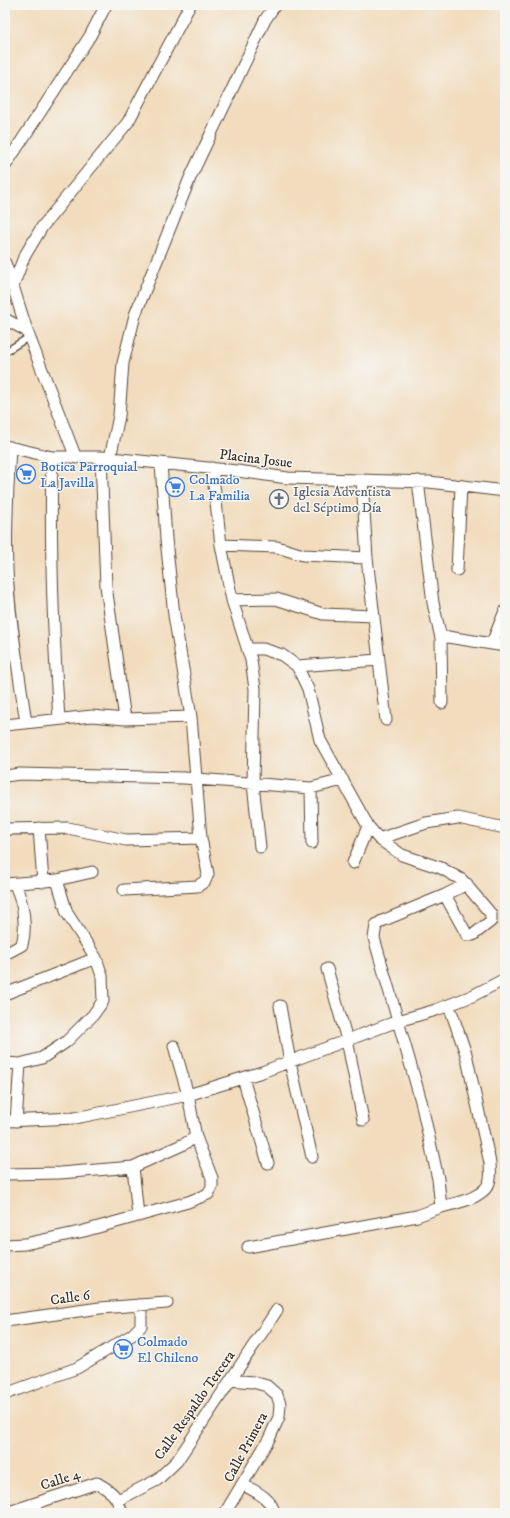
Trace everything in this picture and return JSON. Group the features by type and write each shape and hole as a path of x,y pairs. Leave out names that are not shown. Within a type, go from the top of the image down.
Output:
{"street":[{"path":"5,166 90,36 106,5"},
{"path":"13,286 24,257 42,227 128,122 190,5"},
{"path":"125,719 106,586 106,458 119,416 123,363 135,315 190,178 265,20 275,5"},
{"path":"5,264 28,334 76,458"},
{"path":"5,319 28,334"},
{"path":"7,446 6,569 26,723"},
{"name":"Placina Josue","path":"7,446 52,457 106,458 212,468 288,478 418,481 505,491"},
{"path":"52,457 52,553 55,664 59,719"},
{"path":"124,890 198,886 205,881 208,874 201,838 191,717 174,615 166,539 161,463"},
{"path":"212,468 221,546 232,600 251,660 255,689 253,784 260,847"},
{"path":"362,480 367,558 386,720"},
{"path":"418,481 434,603 441,638 442,703"},
{"path":"457,570 461,486"},
{"path":"221,546 277,547 303,556 367,558"},
{"path":"232,600 276,599 323,614 374,616"},
{"path":"492,643 505,611"},
{"path":"441,638 448,637 505,646"},
{"path":"248,649 263,649 282,655 297,666 308,689 320,740 368,826 379,839 402,855 441,868 462,880 467,884 491,914 491,921 473,934 467,934 445,895"},
{"path":"297,666 379,660"},
{"path":"5,725 92,716 125,719 191,717"},
{"path":"5,776 20,774 184,778 311,788 343,780"},
{"path":"311,788 312,843"},
{"path":"379,839 426,823 458,818 505,828"},
{"path":"353,863 368,826"},
{"path":"39,828 43,882"},
{"path":"5,829 68,828 126,840 201,838"},
{"path":"10,884 57,880 92,872"},
{"path":"5,1063 20,1064 42,1058 66,1042 93,1015 103,1001 102,976 96,958 67,913 57,880"},
{"path":"5,954 22,945 24,935 20,898 10,884"},
{"path":"441,1208 438,1179 421,1101 374,938 376,925 382,921 445,895 467,884"},
{"path":"5,994 96,958"},
{"path":"328,969 347,1040 363,1120"},
{"path":"5,1120 16,1121 74,1118 188,1095 290,1062 398,1021 449,1005 472,996 505,979"},
{"path":"248,1247 418,1216 466,1201 480,1194 490,1180 490,1163 466,1054 449,1005"},
{"path":"280,1006 290,1062 312,1157"},
{"path":"5,1245 25,1244 77,1232 188,1202 208,1194 213,1183 212,1178 196,1137 188,1095 174,1046"},
{"path":"16,1121 20,1064"},
{"path":"243,1078 268,1163"},
{"path":"5,1174 60,1173 133,1167 196,1137"},
{"path":"133,1167 138,1216"},
{"name":"Calle 6","path":"5,1321 100,1308 167,1303"},
{"path":"5,1394 77,1368 132,1335 141,1326 141,1313 139,1305"},
{"name":"Calle Respaldo Tercera","path":"118,1500 157,1480 177,1461 277,1310"},
{"name":"Calle Primera","path":"225,1513 269,1439 279,1417 280,1404 277,1395 267,1386 252,1382 230,1380"},
{"name":"Calle 4","path":"6,1513 97,1483 106,1488 118,1500"},
{"path":"242,1484 265,1497 274,1508 274,1513"},
{"path":"118,1500 122,1513"}],"lane":[{"path":"5,352 28,334"}],"place":[{"name":"Botica Parroquial La Javilla","path":"26,474"},
{"name":"Colmado La Familia","path":"175,487"},
{"name":"Iglesia Adventista del Séptimo Día","path":"279,499"},
{"name":"Colmado El Chileno","path":"123,1349"}]}
